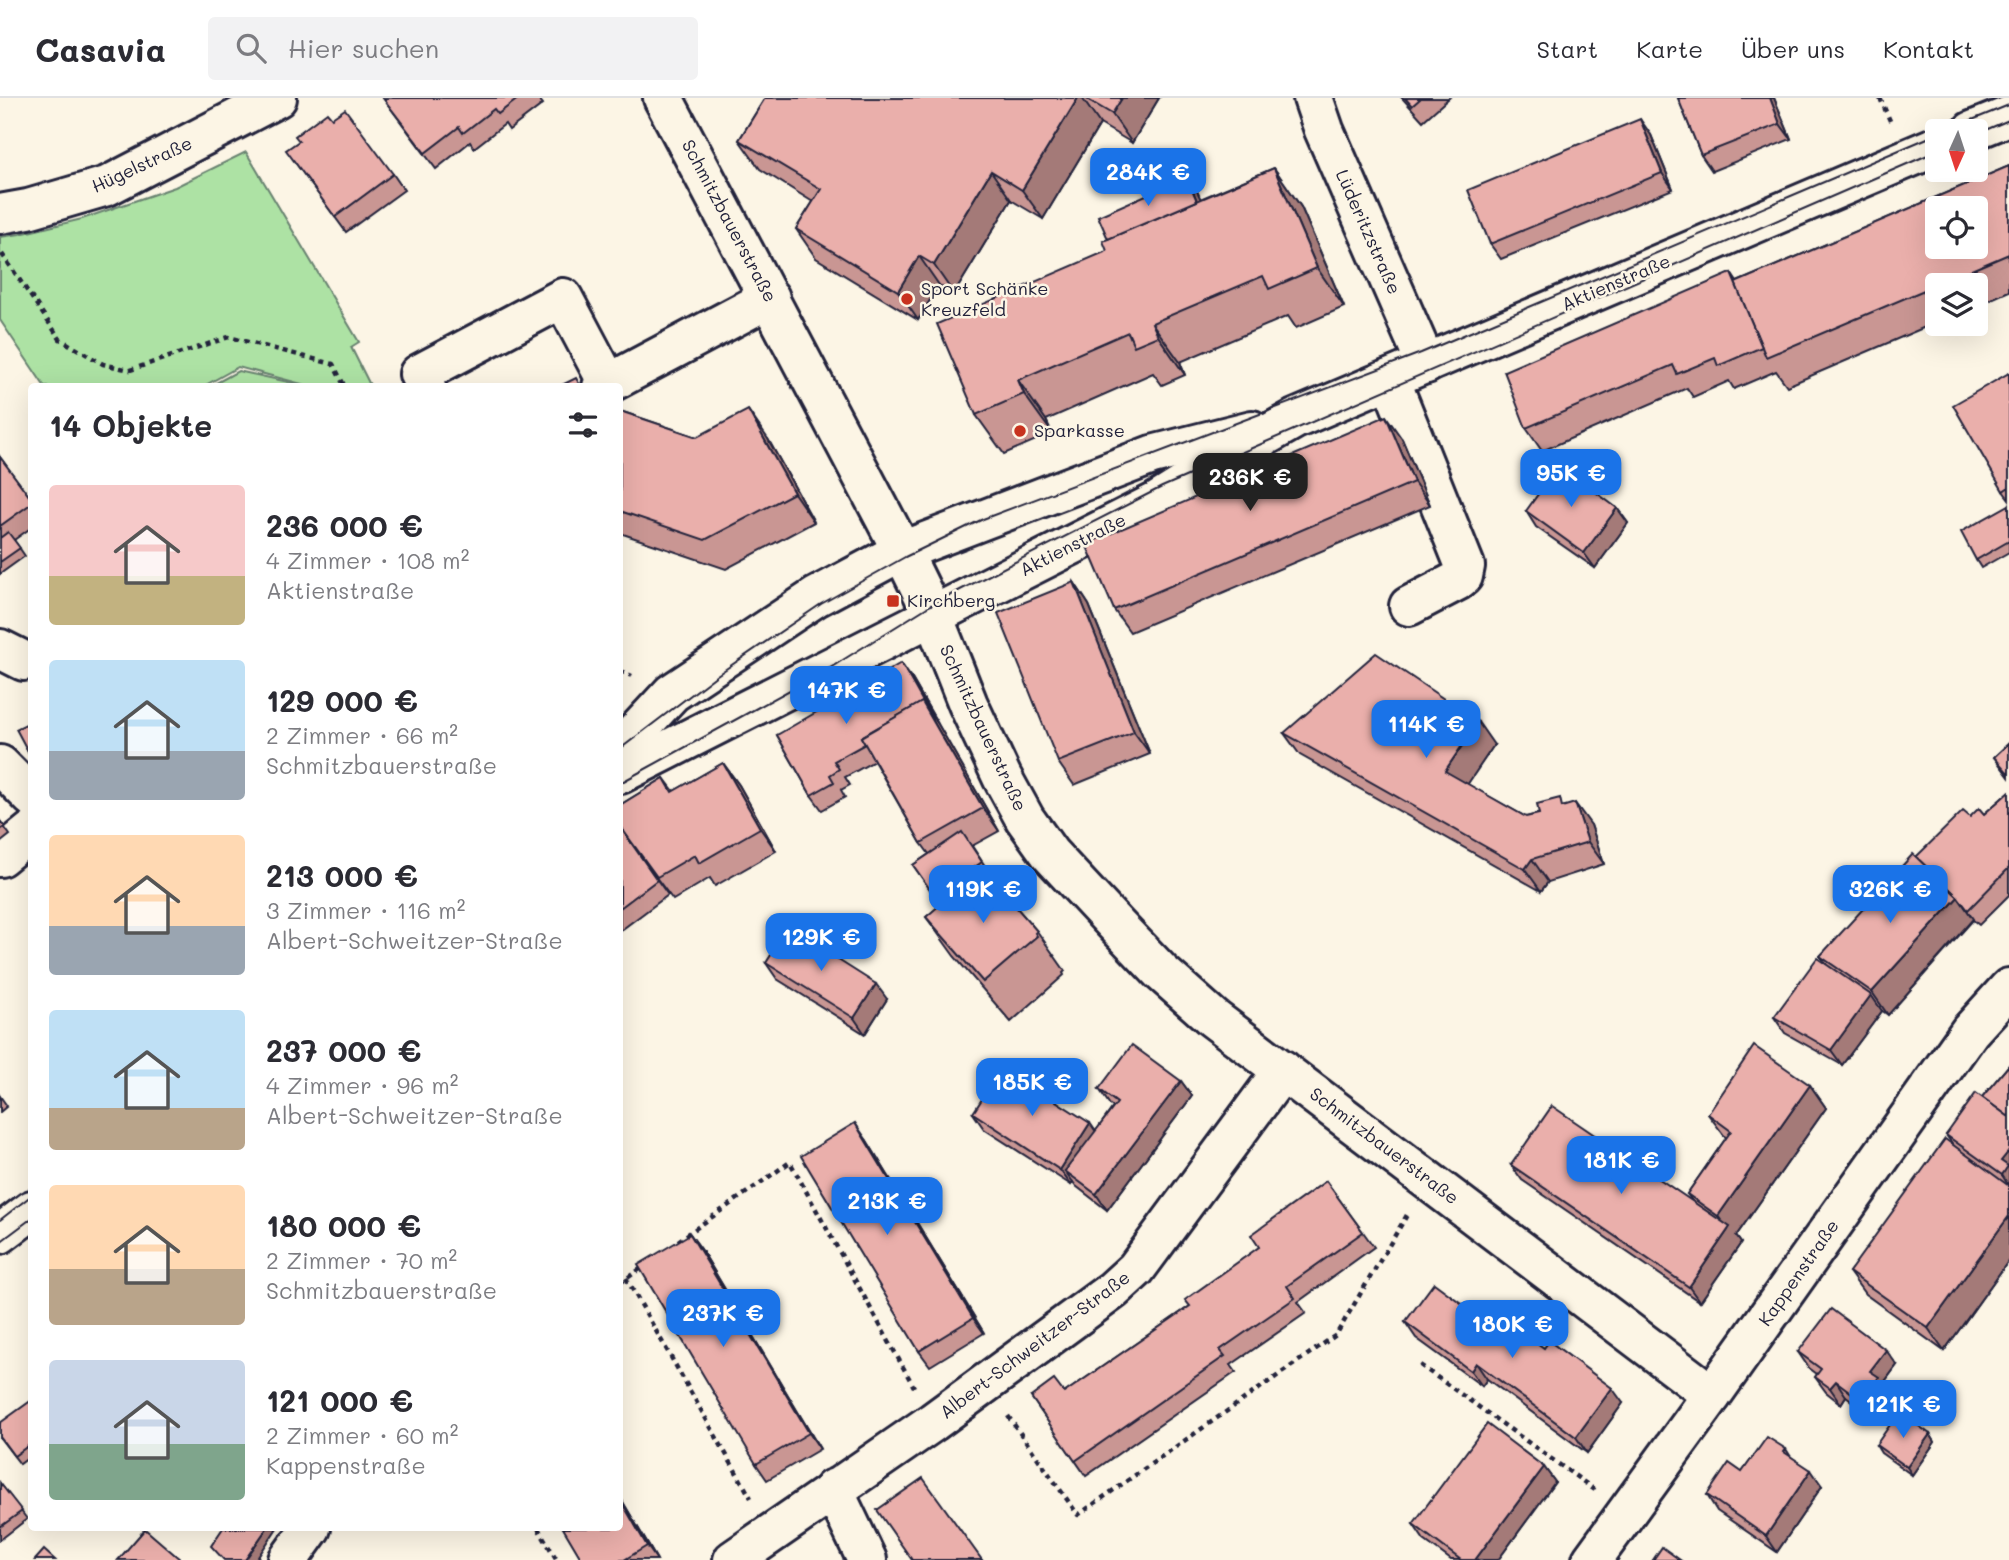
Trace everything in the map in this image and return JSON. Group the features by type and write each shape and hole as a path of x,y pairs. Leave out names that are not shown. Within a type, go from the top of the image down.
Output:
{"street":[{"name":"Hügelstraße","path":"0,214 28,209 107,186 277,98"},
{"name":"Schmitzbauerstraße","path":"663,98 902,551 1002,777 1025,819 1050,854 1161,972 1213,1018 1713,1395"},
{"name":"Lüderitzstraße","path":"1313,98 1324,130 1426,364"},
{"path":"1988,125 2009,116"},
{"name":"Aktienstraße","path":"623,772 1155,503 1225,458 1295,419 1925,151"},
{"path":"424,383 419,374 563,298 604,383"},
{"path":"609,383 770,298"},
{"path":"1390,379 1465,566 1463,576 1457,581 1409,606"},
{"name":"Aktienstraße","path":"623,746 672,693 816,597 902,551 1152,455 1295,419"},
{"path":"0,765 28,793"},
{"path":"0,857 28,834"},
{"name":"Kappenstraße","path":"1592,1560 1713,1395 1970,1031 2009,988"},
{"name":"Albert-Schweitzer-Straße","path":"733,1560 933,1422 1112,1290 1136,1269 1283,1070"},
{"path":"0,1234 28,1213"},
{"path":"833,1489 867,1560"},
{"path":"288,1560 310,1531"}],"path":[{"path":"0,250 60,339 103,364 130,370 229,337 333,364 343,383"},
{"path":"670,1247 790,1162 933,1422"},
{"path":"1028,1445 1078,1515 1336,1335 1428,1179"},
{"path":"623,1280 648,1263"},
{"path":"626,1278 770,1532"},
{"path":"1420,1365 1627,1513"},
{"path":"540,1531 557,1560"}],"green space":[{"path":"246,152 359,342 351,347 369,383 298,383 238,367 209,383 42,383 0,320 0,237 82,219 175,187"},
{"path":"238,371 293,383 216,383"}],"building":[{"path":"383,98 519,98 498,114 494,109 463,133 459,127 425,153"},
{"path":"765,98 1078,98 1022,190 991,171 934,265 919,256 898,291 796,229 821,189 739,140"},
{"path":"1085,98 1122,98 1112,114"},
{"path":"1405,98 1421,98 1412,106"},
{"path":"1678,98 1770,98 1780,124 1701,155"},
{"path":"345,109 393,174 335,217 286,150 299,141 295,136 327,112 332,118"},
{"path":"1640,119 1662,173 1490,244 1468,190"},
{"path":"2009,166 2009,254 1964,273 1925,273 1925,290 1766,357 1735,283 1925,202 1925,259 1988,259 1988,196 1939,196 1972,182 1988,182 1988,175"},
{"path":"1274,168 1317,268 1269,289 1263,276 1152,323 1158,336 1134,346 1128,332 1018,380 1024,394 976,415 937,324 1107,251 1103,241"},
{"path":"1187,177 1197,201 1108,239 1098,216"},
{"path":"1731,273 1762,347 1718,366 1715,358 1677,374 1673,365 1526,428 1504,371"},
{"path":"2009,373 2009,487 2003,491 1953,405"},
{"path":"576,378 579,383 566,383"},
{"path":"748,410 794,493 705,540 623,512 623,412 697,437"},
{"path":"1386,416 1414,482 1114,610 1086,544"},
{"path":"0,457 28,495 28,506 0,526"},
{"path":"1559,465 1617,508 1584,553 1526,511"},
{"path":"2009,505 2009,541 1976,560 1961,532"},
{"path":"8,532 20,548 0,562 0,538"},
{"path":"1074,582 1134,732 1058,762 998,613"},
{"path":"1376,653 1478,722 1445,771 1526,817 1539,814 1537,804 1560,798 1562,807 1575,803 1588,842 1532,859 1525,869 1284,733"},
{"path":"901,663 927,709 922,702 861,737 865,744 834,761 839,769 830,775 834,782 811,795 777,735"},
{"path":"922,702 983,808 921,843 861,737"},
{"path":"28,723 28,752 16,729"},
{"path":"2009,743 2009,774 1994,757"},
{"path":"723,763 760,828 699,863 695,855 657,877 623,830 623,803 664,778 672,792"},
{"path":"2009,792 2009,868 1968,910 1916,857 1963,811 1970,817 1979,808 1984,814"},
{"path":"623,831 657,880 623,906"},
{"path":"962,832 982,862 934,895 913,865"},
{"path":"1913,854 1958,897 1872,992 1820,956"},
{"path":"980,870 984,870 1037,931 1037,936 983,982 926,917"},
{"path":"788,928 876,984 854,1018 766,963"},
{"path":"1817,958 1871,995 1831,1050 1774,1017"},
{"path":"1132,1045 1181,1081 1096,1194 1065,1171 1117,1103 1099,1089"},
{"path":"1754,1046 1810,1085 1718,1216 1687,1194 1731,1131 1708,1114"},
{"path":"2009,1065 2009,1117 1982,1097"},
{"path":"1003,1067 1090,1123 1060,1170 973,1113"},
{"path":"1976,1093 2009,1117 2009,1151 2001,1161 2008,1166 2002,1175 1946,1135"},
{"path":"1552,1106 1730,1227 1689,1287 1511,1165"},
{"path":"855,1123 973,1318 919,1351 801,1156"},
{"path":"1945,1139 2009,1186 2009,1216 1928,1328 1849,1272"},
{"path":"1326,1181 1363,1232 1287,1286 1295,1298 1220,1350 1225,1356 1075,1461 1031,1397 1054,1380 1064,1393 1190,1306 1185,1300 1259,1247 1251,1235"},
{"path":"690,1234 809,1433 756,1464 638,1265"},
{"path":"1434,1283 1499,1331 1507,1321 1544,1348 1549,1341 1612,1388 1576,1437 1476,1363 1471,1371 1405,1322"},
{"path":"1831,1309 1886,1350 1870,1371 1879,1377 1861,1400 1836,1381 1830,1388 1815,1377 1821,1369 1798,1352"},
{"path":"28,1403 28,1446 14,1456 0,1437 0,1423"},
{"path":"1899,1412 1930,1434 1907,1467 1876,1445"},
{"path":"1487,1424 1544,1467 1475,1560 1461,1560 1413,1524"},
{"path":"1767,1437 1811,1470 1766,1536 1707,1495 1729,1463 1742,1472"},
{"path":"923,1478 982,1560 912,1560 877,1510"},
{"path":"0,1483 22,1511 0,1527"},
{"path":"623,1504 647,1546 624,1560 582,1560 565,1531 623,1531"},
{"path":"143,1531 147,1531 181,1560 118,1560"},
{"path":"221,1531 265,1531 245,1560 224,1560 211,1546"},
{"path":"1662,1547 1680,1560 1653,1560"},
{"path":"44,1550 55,1560 35,1560"}],"tram line":[{"path":"1975,119 2009,105"},
{"path":"1988,129 2009,120"},
{"path":"623,747 717,675 821,604 905,557 983,519 1421,353 1925,139"},
{"path":"623,781 830,668 929,606 1162,487 1925,156"},
{"path":"0,1220 28,1198"},
{"path":"0,1242 28,1221"}],"place":[{"name":"Sport Schänke Kreuzfeld","path":"907,299"},
{"name":"Sparkasse","path":"1020,431"},
{"name":"Kirchberg","path":"893,601"}]}
